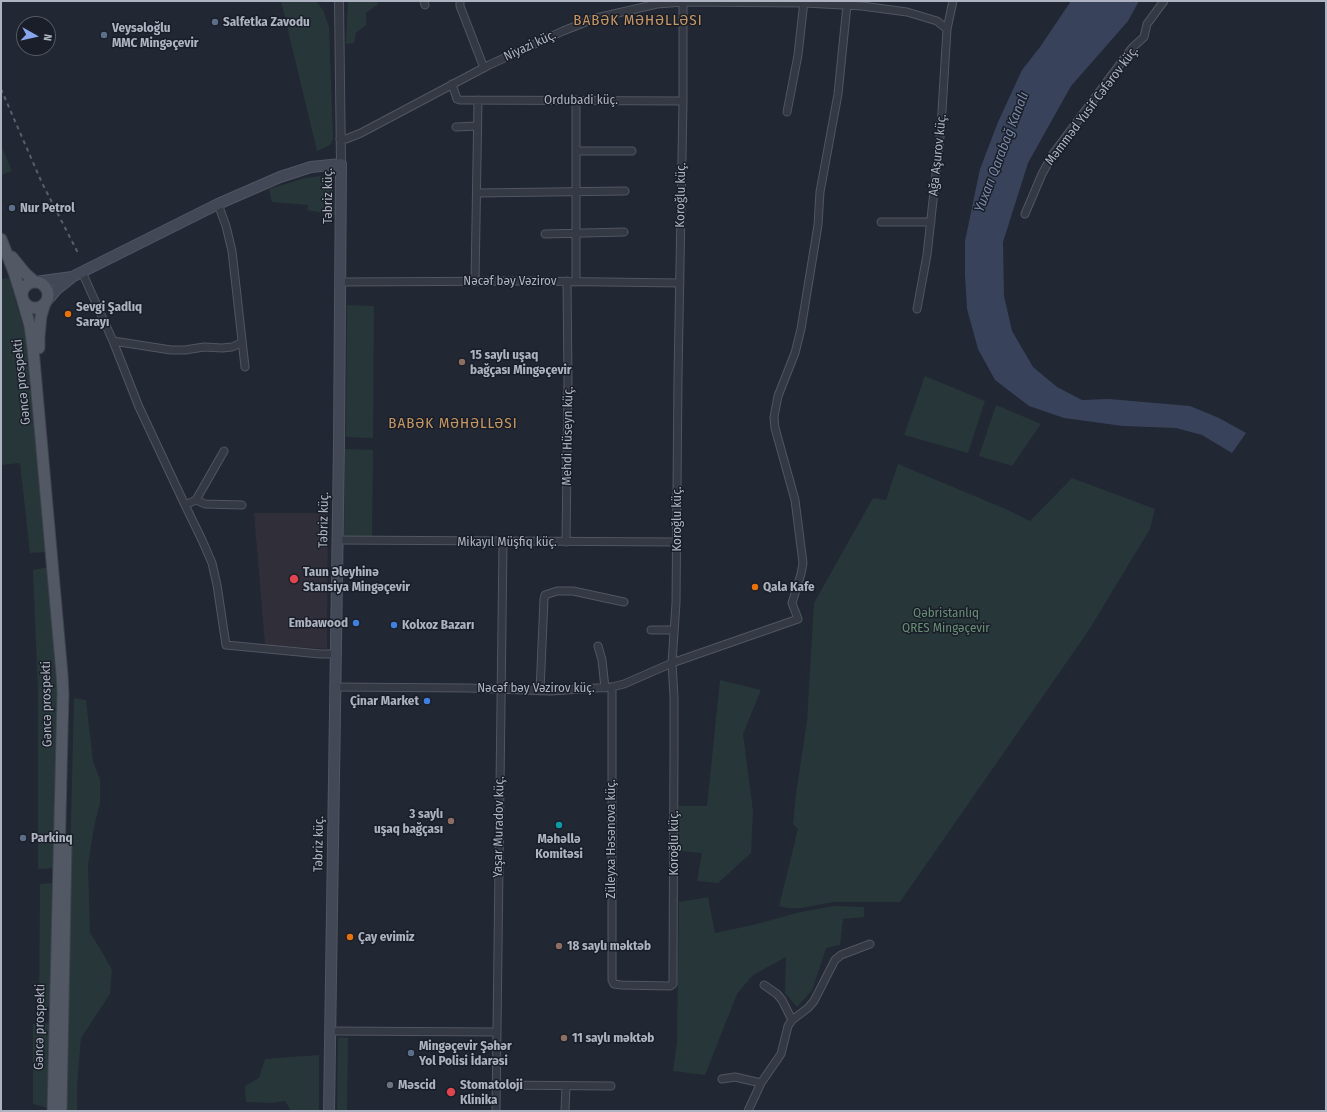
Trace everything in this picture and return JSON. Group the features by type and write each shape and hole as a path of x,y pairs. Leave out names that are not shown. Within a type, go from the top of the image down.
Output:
{"main road":[{"path":"72,277 28,284 23,290 22,298 27,305 38,308 45,303 57,289 72,277 218,204 264,183 291,173 311,167 340,164"},
{"name":"Təbriz küç.","path":"329,1111 340,282 340,164"},
{"path":"3,243 20,267 35,282 46,288 48,296 45,303"},
{"name":"Gəncə prospekti","path":"3,243 22,298 30,326 33,348 63,693 53,1111"},
{"name":"Gəncə prospekti","path":"45,303 41,316 39,345 69,673 61,1111"}],"street":[{"name":"Təbriz küç.","path":"338,1 340,164"},
{"path":"460,1 460,6 484,68"},
{"name":"Niyazi küç.","path":"340,139 361,133 452,84 563,30 596,18 657,4 683,1 804,2 862,6 907,12 937,22 947,29"},
{"name":"Koroğlu küç.","path":"621,985 670,986 673,984 674,697 672,663 676,542 683,101 683,1"},
{"name":"Ağa Aşurov küç.","path":"917,309 927,255 931,222 941,128 947,29 953,1"},
{"name":"Məmməd Yusif Cəfərov küç.","path":"1025,214 1042,174 1053,154 1132,48 1144,37 1147,24 1164,1"},
{"path":"787,112 798,54 804,2"},
{"name":"Nəcəf bəy Vəzirov küç.","path":"334,687 501,689 540,691 608,687 624,684 672,663 798,619 792,603 803,563 795,500 775,428 774,416 778,396 795,353 801,329 818,225 820,192 838,94 847,6"},
{"name":"Ordubadi küç.","path":"452,84 457,99 683,101"},
{"path":"476,282 478,100"},
{"path":"576,100 576,282"},
{"path":"456,127 477,126"},
{"path":"576,151 632,151"},
{"path":"477,193 625,191"},
{"path":"218,204 226,226 236,275 241,342 245,367"},
{"path":"881,222 931,222"},
{"path":"545,234 624,232"},
{"path":"82,272 113,341 139,407 212,564 217,585 226,645 320,654 335,654"},
{"name":"Mehdi Hüseyn küç.","path":"566,542 568,388 567,281"},
{"name":"Nəcəf bəy Vəzirov","path":"340,282 680,282"},
{"path":"113,341 171,350 204,347 227,348 241,342"},
{"path":"185,505 196,500 224,451"},
{"path":"196,500 205,504 242,505"},
{"name":"Mikayıl Müşfiq küç.","path":"337,540 676,542"},
{"name":"Yaşar Muradov küç.","path":"496,1111 503,542"},
{"path":"540,691 544,599 546,595 557,591 573,591 624,602"},
{"path":"651,630 674,630"},
{"path":"598,646 608,687"},
{"name":"Züleyxa Həsənova küç.","path":"608,687 612,980 614,984 621,985"},
{"path":"748,1111 761,1083 781,1054 788,1026 792,1020 808,1008 814,1000 835,960 841,955 870,944"},
{"path":"764,985 777,994 782,1000 792,1020"},
{"path":"331,1031 497,1032"},
{"path":"722,1079 735,1077 761,1083"},
{"path":"497,1085 611,1086"},
{"path":"565,1111 566,1086"}],"shaded area":[{"name":"Taun Əleyhinə Stansiya Mingəçevir","path":"254,513 328,513 327,649 265,645"}],"green space":[{"path":"281,1 316,1 323,10 329,27 333,139 330,145 317,151"},
{"path":"348,1 377,1 378,4 366,13 366,25 356,33 354,43 346,44"},
{"path":"1,145 12,171 1,175"},
{"path":"321,176 330,180 333,188 335,215 307,210 308,205 272,202 269,189 305,178"},
{"path":"9,278 30,350 48,552 30,553 20,463 1,465 1,279"},
{"path":"347,305 374,306 373,438 346,437"},
{"path":"925,376 985,401 968,453 904,435"},
{"path":"996,405 1041,424 1012,466 979,456"},
{"path":"345,449 373,450 372,536 344,536"},
{"name":"Qəbristanlıq QRES Mingəçevir","path":"898,464 1008,510 1030,521 1072,478 1155,509 1150,529 1089,630 900,902 834,902 801,908 779,906 798,829 793,824 807,721 814,603 873,498 886,500"},
{"path":"49,567 58,690 54,868 38,869 38,691 33,570"},
{"path":"720,680 761,690 743,734 753,811 751,853 718,883 697,881 702,853 679,851 679,806 707,806"},
{"path":"74,698 86,700 93,761 100,780 100,803 94,827 88,865 90,933 112,970 110,994 81,1038 77,1086 77,1111 66,1111 68,944"},
{"path":"54,883 51,1007 39,1007 40,884"},
{"path":"708,897 715,933 753,925 800,912 834,906 864,907 864,917 843,919 840,945 826,948 812,990 797,1007 785,993 786,957 753,975 737,994 705,1075 673,1071 677,1043 679,902"},
{"path":"49,1023 48,1108 33,1104 33,1024"},
{"path":"338,1037 348,1038 347,1111 337,1111"},
{"path":"319,1055 319,1111 291,1111 285,1101 272,1103 246,1102 245,1086 259,1078 265,1059"}],"water":[{"name":"Yuxarı Qarabağ Kanalı","path":"1071,1 1139,1 1128,21 1071,86 1028,163 1003,242 1004,296 1012,331 1033,367 1057,387 1082,400 1109,399 1190,406 1219,418 1246,433 1232,453 1202,435 1176,428 1123,426 1064,418 1029,406 995,380 978,349 967,309 965,241 980,169 998,122 1022,70 1040,47"}],"railway":[{"path":"1,89 42,183 78,253"}],"place":[{"name":"Salfetka Zavodu","path":"215,22"},
{"name":"Veysəloğlu MMC Mingəçevir","path":"104,35"},
{"name":"Nur Petrol","path":"12,208"},
{"name":"Sevgi Şadlıq Sarayı","path":"68,314"},
{"name":"15 saylı uşaq bağçası Mingəçevir","path":"462,362"},
{"name":"Taun Əleyhinə Stansiya Mingəçevir","path":"294,579"},
{"name":"Qala Kafe","path":"755,587"},
{"name":"Embawood","path":"356,623"},
{"name":"Kolxoz Bazarı","path":"394,625"},
{"name":"Çinar Market","path":"427,701"},
{"name":"3 saylı uşaq bağçası","path":"451,821"},
{"name":"Məhəllə Komitəsi","path":"559,825"},
{"name":"Parkinq","path":"23,838"},
{"name":"Çay evimiz","path":"350,937"},
{"name":"18 saylı məktəb","path":"559,946"},
{"name":"11 saylı məktəb","path":"564,1038"},
{"name":"Mingəçevir Şəhər Yol Polisi İdarəsi","path":"411,1053"},
{"name":"Məscid","path":"390,1085"},
{"name":"Stomatoloji Klinika","path":"451,1092"}],"district":[{"name":"BABƏK MƏHƏLLƏSI","path":"638,21"},
{"name":"BABƏK MƏHƏLLƏSI","path":"453,424"}]}
